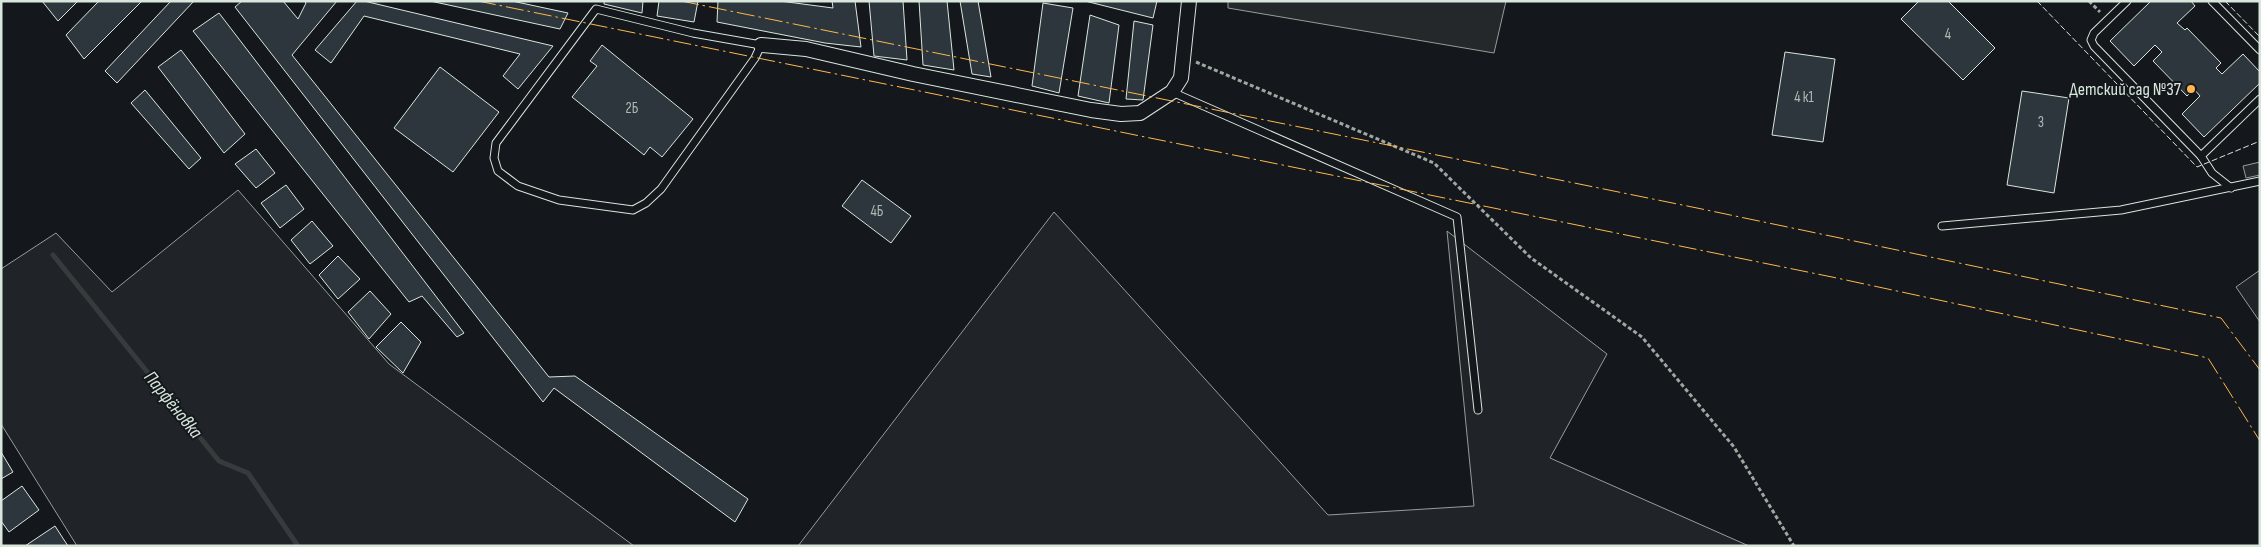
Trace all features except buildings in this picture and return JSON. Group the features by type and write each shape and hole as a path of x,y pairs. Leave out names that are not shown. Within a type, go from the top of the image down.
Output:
{"street":[{"path":"760,45 806,49 913,74 1122,114 1140,113 1172,92 1181,78 1189,1"}],"lane":[{"path":"2127,1 2094,33 2091,40 2094,46 2201,156 2212,174 2231,188"},
{"path":"2212,1 2260,50"},
{"path":"596,9 693,33 760,45 755,58 661,189 646,203 633,210 559,200 518,186 498,171 494,158 496,143 596,9"},
{"path":"1172,92 1457,217 1478,410"},
{"path":"2201,156 2260,99"},
{"path":"1942,226 2121,210 2260,181"}],"path":[{"path":"2089,1 2107,20"},
{"path":"1184,58 1434,163 1531,258 1642,336 1734,447 1794,546"}],"shaded area":[{"path":"1228,1 1506,1 1494,53 1228,8"},
{"path":"2260,162 2260,175 2246,178 2243,166"},
{"path":"238,190 389,364 634,546 77,546 1,424 1,269 56,233 112,292"},
{"path":"1054,212 1328,515 1474,506 1447,231 1607,354 1550,458 1749,546 798,546"},
{"path":"2260,270 2260,322 2236,287"}],"waterway":[{"name":"Парфёновка","path":"53,255 219,461 248,473 298,546"}],"fence":[{"path":"2037,1 2197,167 2260,141"},
{"path":"2225,1 2260,37"}],"power":[{"path":"478,1 1832,277 2208,358 2260,441"},
{"path":"681,1 1697,208 2221,318 2260,370"}],"place":[{"name":"Детский сад №37","path":"2191,89"}]}
